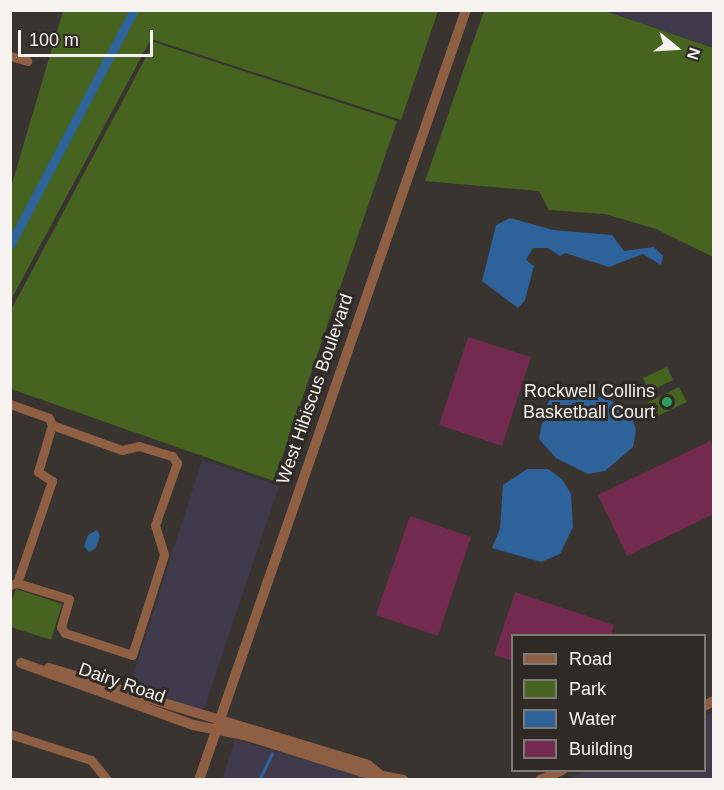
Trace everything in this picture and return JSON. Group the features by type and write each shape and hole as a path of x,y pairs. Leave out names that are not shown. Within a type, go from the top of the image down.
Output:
{"street":[{"name":"West Hibiscus Boulevard","path":"199,780 466,10"},
{"path":"10,56 27,61"},
{"path":"10,404 49,418 52,425 38,472 52,481 14,584 69,599 61,627 65,633 132,655 164,555 155,525 177,463 172,456 140,446 122,450 52,425"},
{"name":"Dairy Road","path":"16,661 216,726 368,765 378,773 403,780"},
{"path":"10,734 91,760 107,780"},
{"path":"540,780 560,772"}],"shaded area":[{"path":"605,11 713,11 713,48"},
{"path":"202,460 279,486 203,712 129,688"},
{"path":"713,712 713,779 565,780 583,772 706,772 706,716"},
{"path":"235,739 372,779 222,780"}],"green space":[{"path":"63,10 438,11 401,120 151,39 11,300 11,187"},
{"path":"484,11 605,11 713,48 713,257 656,229 605,214 549,210 539,191 425,181"},
{"path":"154,42 397,121 274,481 11,389 11,310"},
{"path":"667,367 673,380 649,392 643,378"},
{"name":"Rockwell Collins Basketball Court","path":"679,387 687,402 655,417 648,402"},
{"path":"16,589 62,604 51,640 11,627 11,604"}],"water":[{"path":"510,218 553,230 612,235 624,251 654,247 663,256 661,265 643,254 609,267 565,253 560,256 548,248 533,248 526,260 534,266 525,300 518,308 482,281 496,225"},
{"path":"564,387 610,400 630,412 636,430 633,447 605,471 588,474 556,458 539,439 542,423 553,413 547,405 554,392"},
{"path":"527,469 548,469 562,479 571,494 573,527 560,554 541,562 492,548 500,529 503,485"},
{"path":"97,530 100,536 96,548 89,552 84,546 88,535"}],"building":[{"path":"468,337 531,357 502,446 439,425"},
{"path":"710,441 714,448 714,514 627,556 598,495"},
{"path":"410,516 471,537 438,636 376,615"},
{"path":"515,592 614,625 612,634 511,634 511,660 494,655"}],"waterway":[{"path":"10,245 134,10"},
{"path":"259,780 272,753"}],"place":[{"name":"Rockwell Collins Basketball Court","path":"667,402"}]}
